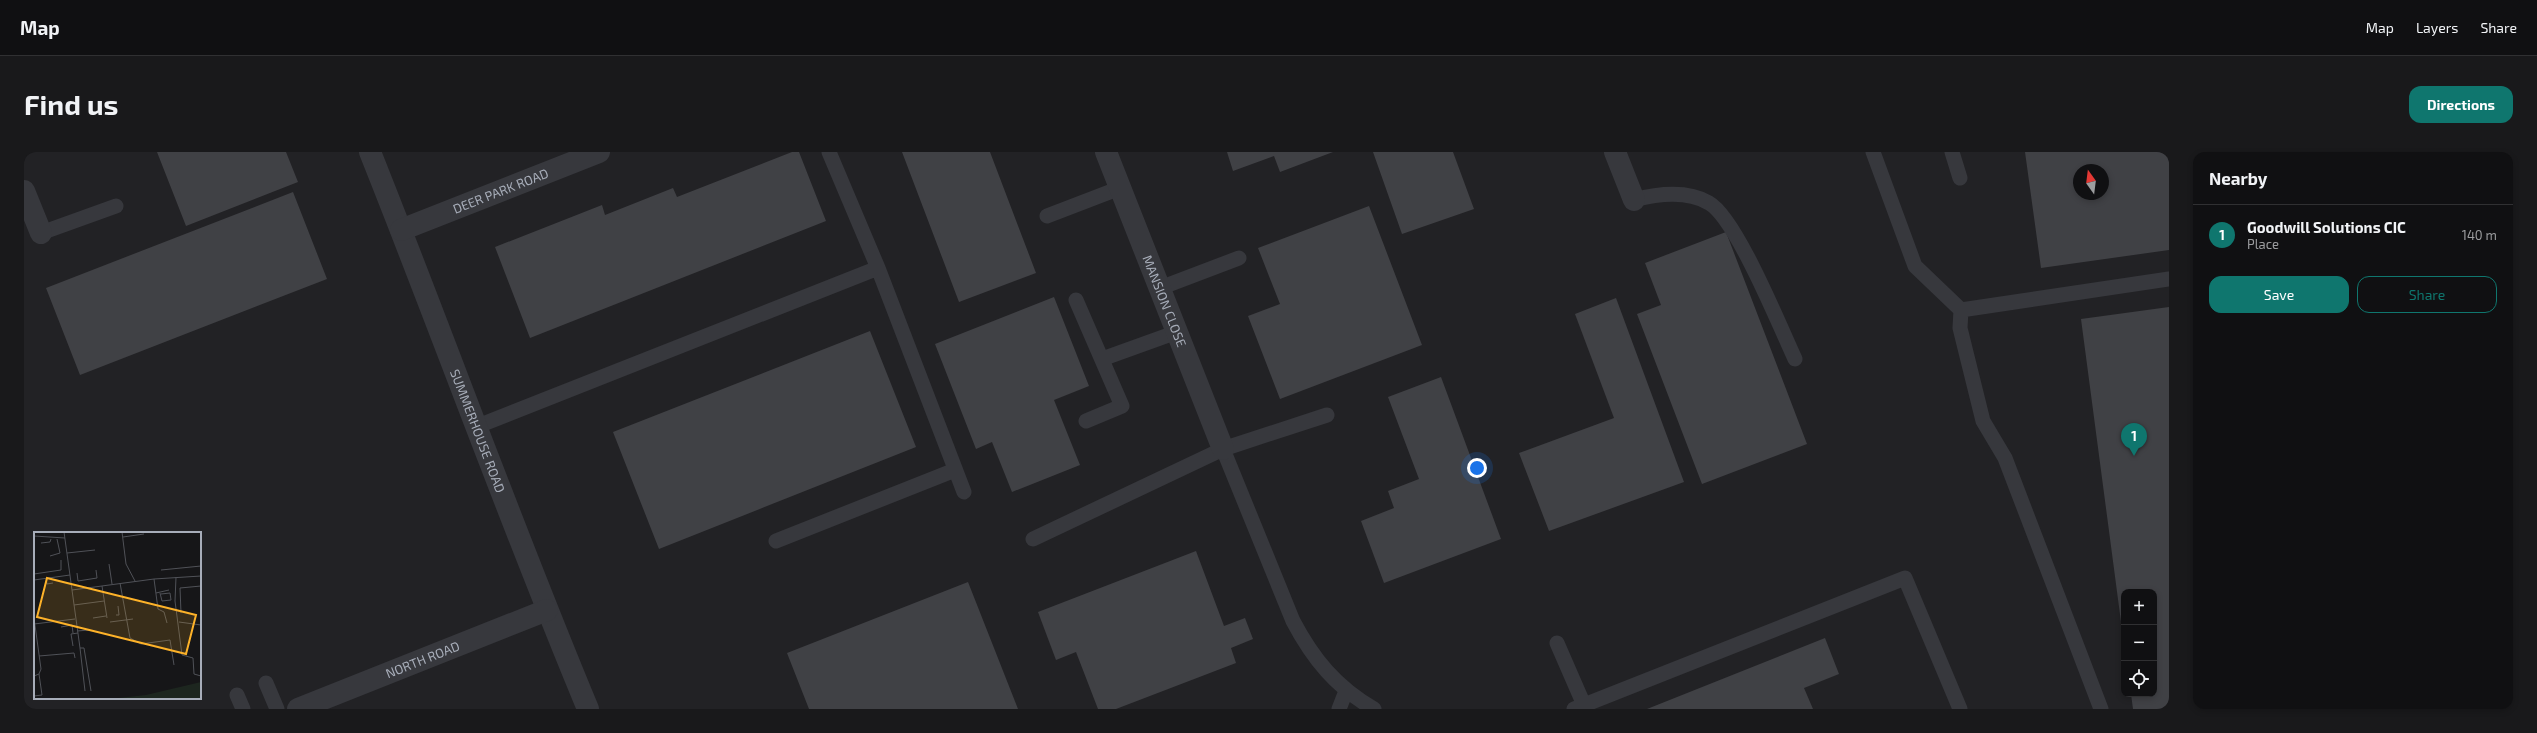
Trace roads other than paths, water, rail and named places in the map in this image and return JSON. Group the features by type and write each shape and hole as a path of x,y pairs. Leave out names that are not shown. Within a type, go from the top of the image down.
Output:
{"street":[{"name":"SUMMERHOUSE ROAD","path":"370,152 478,426 546,610 588,709"},
{"name":"MANSION CLOSE","path":"1106,152 1223,449"},
{"path":"1615,152 1634,200"},
{"name":"DEER PARK ROAD","path":"401,230 589,154"},
{"path":"24,191 41,233"},
{"name":"NORTH ROAD","path":"298,709 546,610"}],"lane":[{"path":"829,152 878,268 964,492"},
{"path":"1873,152 1915,266 1961,310 1960,328 1983,421 2005,458 2101,709"},
{"path":"1952,152 1960,178"},
{"path":"1046,216 1120,188"},
{"path":"1634,200 1655,194 1683,195 1709,202 1723,216 1737,237 1795,359"},
{"path":"41,233 116,206"},
{"path":"1160,288 1239,258"},
{"path":"478,426 878,268"},
{"path":"1961,310 2169,279"},
{"path":"1076,300 1122,406 1086,421"},
{"path":"1102,359 1177,332"},
{"path":"1033,540 1223,449 1327,415"},
{"path":"1223,449 1293,621 1307,647 1324,670 1346,691 1374,709"},
{"path":"776,541 955,470"},
{"path":"1558,643 1579,707 1905,578 1960,709"},
{"path":"266,683 277,709"},
{"path":"1339,709 1346,691"},
{"path":"237,695 243,709"}],"place":[{"name":"Goodwill Solutions CIC","path":"2134,456"}]}
